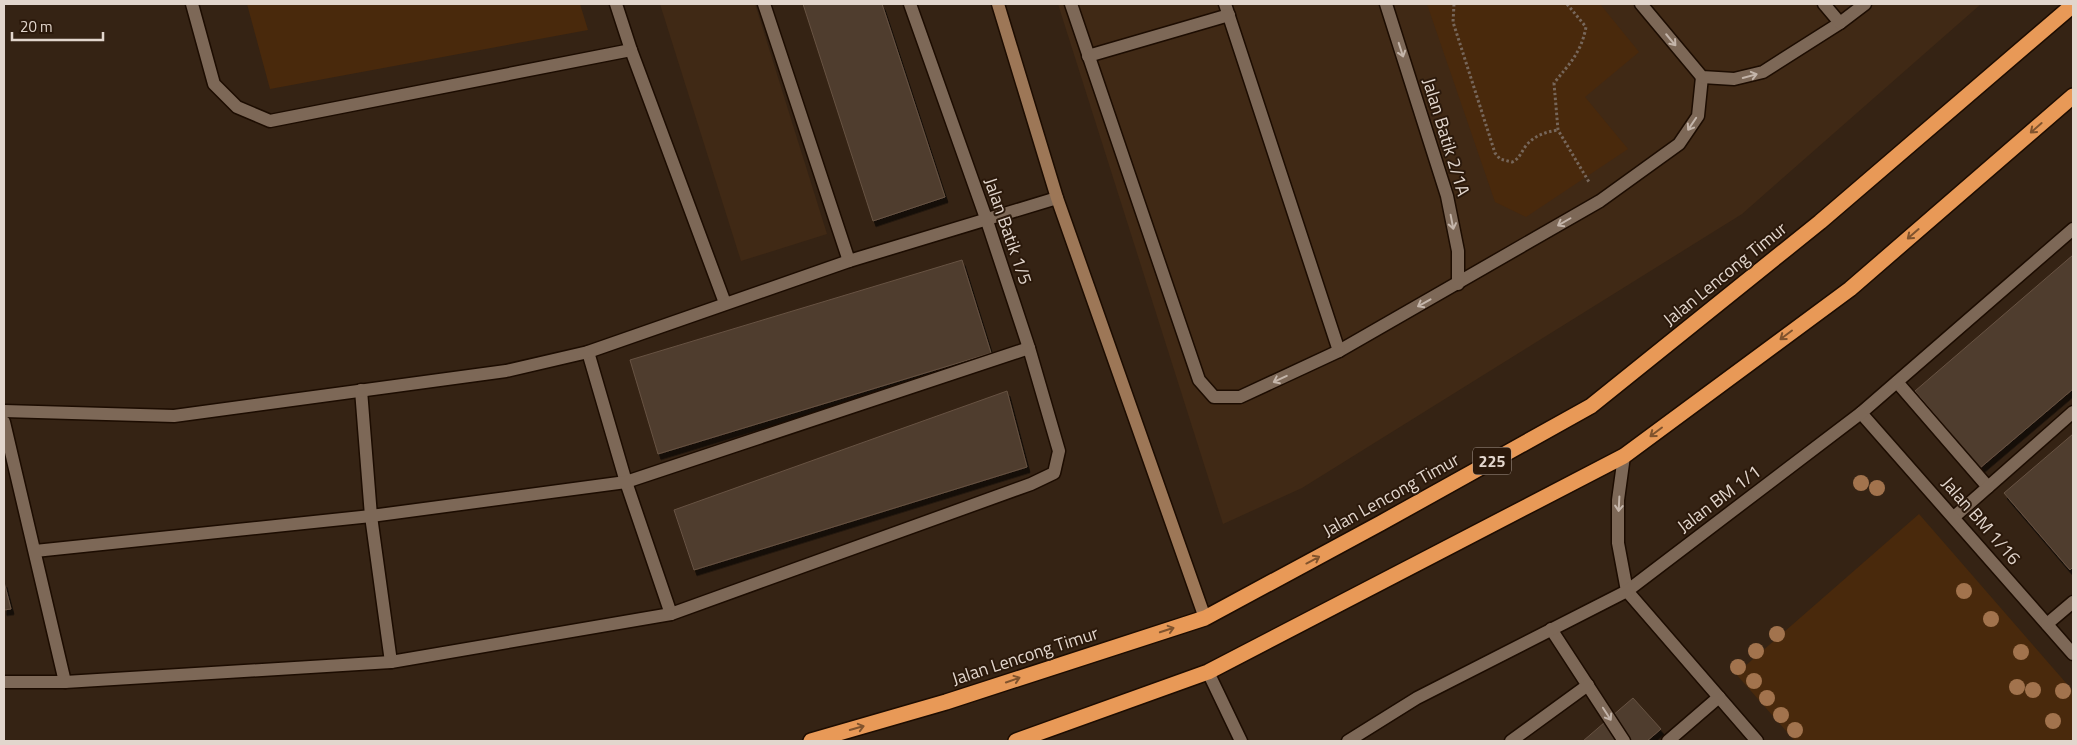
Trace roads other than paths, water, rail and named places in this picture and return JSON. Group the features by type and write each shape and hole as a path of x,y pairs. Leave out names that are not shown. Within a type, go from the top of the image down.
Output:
{"highway":[{"name":"Jalan Lencong Timur","path":"810,741 946,702 1205,618 1591,406 1820,222 2073,5"},
{"path":"1016,741 1208,672 1624,456 1850,289 2073,96"}],"street":[{"path":"192,4 214,84 237,107 270,121 631,50"},
{"path":"616,4 631,50 725,303"},
{"path":"764,4 849,261"},
{"name":"Jalan Batik 1/5","path":"671,614 1031,484 1054,473 1059,451 1029,348 987,221 910,4"},
{"path":"998,4 1057,198 1205,618"},
{"path":"1071,4 1200,380 1214,397 1240,397 1339,351 1600,201 1678,144 1698,116 1702,77"},
{"name":"Jalan Batik 2/1A","path":"1386,4 1447,196 1458,250 1458,284"},
{"path":"1641,4 1702,77 1716,80 1734,79 1763,72 1840,23 1865,4"},
{"path":"1824,4 1840,23"},
{"path":"1088,56 1227,9 1339,351"},
{"path":"4,411 174,416 506,371 588,352 849,261 987,221 1057,198"},
{"name":"Jalan BM 1/1","path":"1348,741 1417,698 1627,591 1860,413 2073,229"},
{"path":"34,550 371,516 626,482 1029,348"},
{"path":"4,682 65,682 391,662 671,614 626,482 588,352"},
{"path":"1896,382 1988,487"},
{"path":"361,390 371,516 391,662"},
{"path":"1954,517 2073,412"},
{"name":"Jalan BM 1/16","path":"1860,413 1954,517 2073,654"},
{"path":"4,422 65,682"},
{"path":"1624,456 1618,500 1618,543 1627,591 1757,741"},
{"path":"2047,624 2073,602"},
{"path":"1551,630 1624,741"},
{"path":"1208,672 1241,741"},
{"path":"1511,741 1588,686"},
{"path":"1668,741 1719,697"}]}
